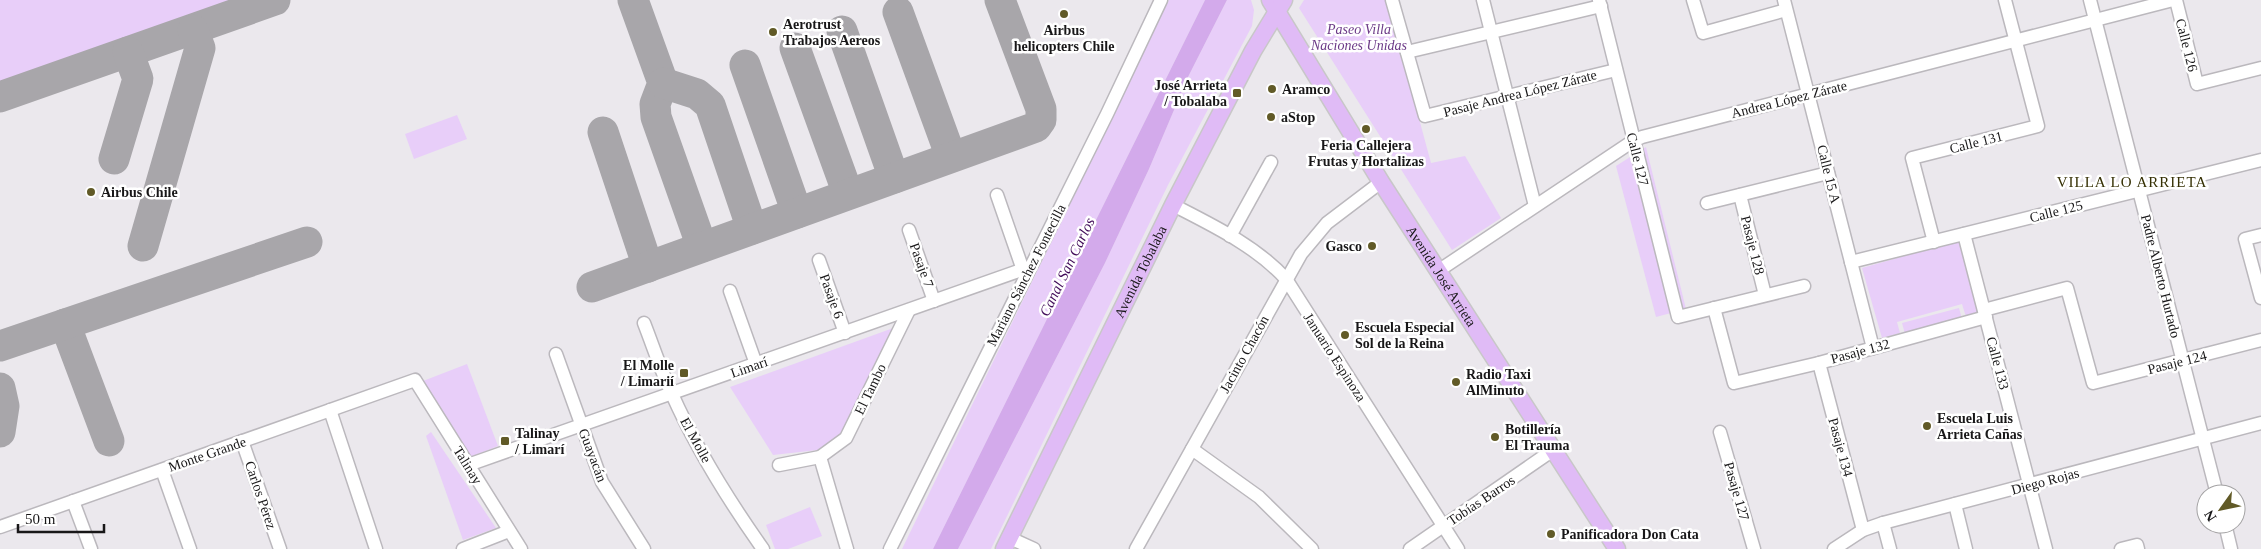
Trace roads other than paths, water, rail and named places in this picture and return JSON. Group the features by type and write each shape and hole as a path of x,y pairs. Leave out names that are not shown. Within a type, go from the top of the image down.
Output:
{"main road":[{"name":"Avenida José Arrieta","path":"1277,4 1381,182 1617,549"},
{"name":"Avenida Tobalaba","path":"1007,544 1173,205 1277,4"}],"street":[{"name":"Mariano Sánchez Fontecilla","path":"890,549 1026,268 1107,114 1161,0"},
{"path":"1392,0 1407,52 1600,3"},
{"path":"1482,0 1535,206"},
{"path":"1693,0 1702,33 1785,5"},
{"path":"2005,0 2016,40"},
{"name":"Padre Alberto Hurtado","path":"2090,0 2214,484"},
{"name":"Andrea López Zárate","path":"1438,271 1633,141 1649,135 2174,0"},
{"name":"Calle 126","path":"2174,0 2197,84 2261,68"},
{"name":"Calle 127","path":"1600,3 1678,317 1714,308"},
{"name":"Calle 15 A","path":"1785,5 1874,348"},
{"name":"Calle 131","path":"1934,242 1912,158 2038,126 2016,40"},
{"name":"Pasaje Andrea López Zárate","path":"1407,52 1425,116 1616,70"},
{"name":"Calle 125","path":"1851,262 2261,160"},
{"path":"1230,236 1271,162"},
{"path":"1707,203 1828,173"},
{"name":"Jacinto Chacón","path":"1136,549 1286,279 1308,243 1327,222 1381,182"},
{"name":"Pasaje 128","path":"1740,195 1765,295"},
{"path":"997,196 1026,268"},
{"name":"Januario Espinoza","path":"1173,205 1230,236 1271,264 1286,279 1458,549"},
{"name":"Pasaje 7","path":"909,230 934,301"},
{"name":"Calle 133","path":"1964,234 2046,549"},
{"path":"2261,235 2245,239 2261,298"},
{"name":"Pasaje 6","path":"819,260 845,332"},
{"name":"Limarí","path":"468,465 1026,268"},
{"path":"1714,308 1804,286"},
{"name":"Pasaje 132","path":"1714,308 1734,383 1874,348 2067,288 2093,383"},
{"path":"730,291 756,364"},
{"name":"El Tambo","path":"779,465 820,457 846,438 909,310"},
{"name":"El Molle","path":"644,322 672,394 714,473 763,549"},
{"name":"Pasaje 124","path":"2093,383 2261,340"},
{"name":"Guayacán","path":"556,354 606,491 644,549"},
{"name":"Pasaje 134","path":"1819,363 1863,530"},
{"name":"Monte Grande","path":"0,527 414,380"},
{"name":"Talinay","path":"414,380 521,549"},
{"path":"330,410 376,549"},
{"name":"Diego Rojas","path":"1834,549 1863,530 1883,523 2030,486 2261,423"},
{"name":"Pasaje 127","path":"1720,432 1754,549"},
{"name":"Carlos Pérez","path":"242,441 280,549"},
{"path":"1192,449 1259,497 1312,549"},
{"name":"Tobías Barros","path":"1410,549 1554,450"},
{"path":"820,457 847,549"},
{"path":"162,470 190,549"},
{"path":"73,501 91,549"},
{"path":"1954,504 1966,549"},
{"path":"1883,523 1890,549"},
{"path":"463,549 510,530"},
{"path":"2227,534 2231,549"},
{"path":"1007,544 1034,549"},
{"path":"2120,549 2137,545 2138,549"}],"place":[{"name":"Airbus helicopters Chile","path":"1064,14"},
{"name":"Aerotrust Trabajos Aereos","path":"773,32"},
{"name":"Aramco","path":"1272,89"},
{"name":"José Arrieta / Tobalaba","path":"1237,93"},
{"name":"aStop","path":"1271,117"},
{"name":"Feria Callejera Frutas y Hortalizas","path":"1366,129"},
{"name":"Airbus Chile","path":"91,192"},
{"name":"Gasco","path":"1372,246"},
{"name":"Escuela Especial Sol de la Reina","path":"1345,335"},
{"name":"El Molle / Limarií","path":"684,373"},
{"name":"Radio Taxi AlMinuto","path":"1456,382"},
{"name":"Escuela Luis Arrieta Cañas","path":"1927,426"},
{"name":"Botillería El Trauma","path":"1495,437"},
{"name":"Talinay / Limarí","path":"505,441"},
{"name":"Panificadora Don Cata","path":"1551,534"}],"district":[{"name":"VILLA LO ARRIETA","path":"2132,182"}],"park label":[{"name":"Paseo Villa Naciones Unidas","path":"1359,38"}],"water label":[{"name":"Canal San Carlos","path":"1067,267"}]}
